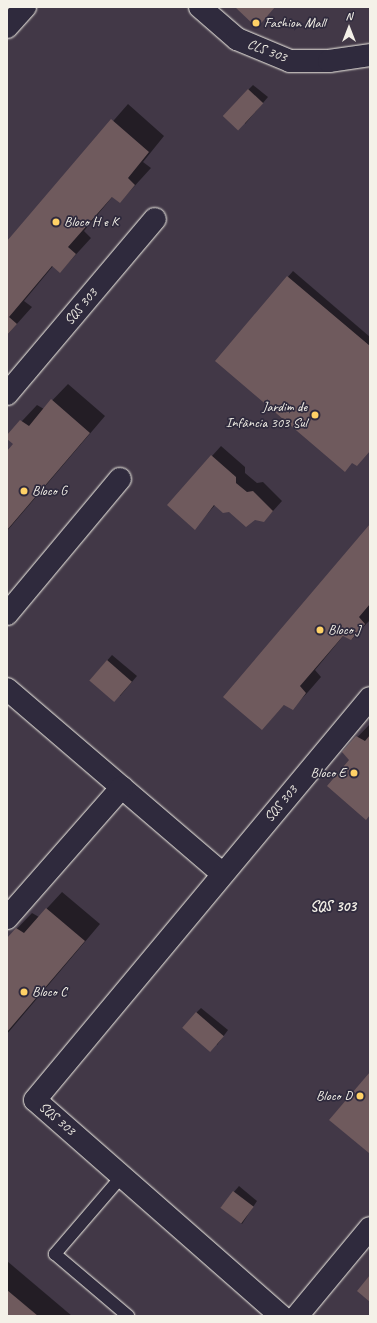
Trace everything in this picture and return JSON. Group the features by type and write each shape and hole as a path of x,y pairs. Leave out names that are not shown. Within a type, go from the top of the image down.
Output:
{"street":[{"path":"7,27 24,7"},
{"name":"CLS 303","path":"200,7 237,39 290,61 329,61 368,53"},
{"name":"SQS 303","path":"7,394 156,219"},
{"path":"7,614 120,479"},
{"path":"7,689 223,874"},
{"name":"SQS 303","path":"280,1316 35,1100 370,698"},
{"path":"7,918 122,787"},
{"path":"297,1316 370,1228"}],"lane":[{"path":"122,1176 55,1254 128,1316"}],"building":[{"name":"Fashion Mall","path":"235,7 275,7 257,28"},
{"path":"248,89 263,103 238,130 223,116"},
{"name":"Bloco H e K","path":"111,119 149,152 128,178 135,185 120,203 112,197 68,247 76,254 60,273 52,266 9,317 17,324 7,335 7,241"},
{"name":"Jardim de Infância 303 Sul","path":"287,276 370,346 370,451 357,466 352,463 345,472 215,361"},
{"name":"Bloco G","path":"51,399 90,433 7,530 7,451 13,444 7,439 7,435 20,420 29,426"},
{"path":"211,455 236,477 236,483 247,492 253,491 273,511 264,522 255,520 246,527 229,512 223,513 214,505 195,530 167,505"},
{"name":"Bloco J","path":"370,524 370,604 359,617 365,624 351,640 343,636 300,686 306,693 293,710 284,705 262,730 223,697"},
{"path":"107,660 132,682 114,702 89,680"},
{"name":"Bloco E","path":"370,735 370,815 366,820 327,786 349,760 342,752 356,736 365,741"},
{"name":"Bloco C","path":"46,908 85,941 7,1032 7,938 16,928 24,933"},
{"path":"196,1012 224,1036 210,1052 182,1028"},
{"name":"Bloco D","path":"370,1072 370,1152 369,1153 329,1120"},
{"path":"233,1191 254,1207 241,1223 220,1208"},
{"path":"370,1275 370,1302 357,1291"},
{"path":"7,1290 38,1316 7,1316"}],"place":[{"name":"Fashion Mall","path":"256,23"},
{"name":"Bloco H e K","path":"56,222"},
{"name":"Jardim de Infância 303 Sul","path":"315,415"},
{"name":"Bloco G","path":"24,491"},
{"name":"Bloco J","path":"320,630"},
{"name":"Bloco E","path":"354,773"},
{"name":"Bloco C","path":"24,992"},
{"name":"Bloco D","path":"360,1096"}],"district":[{"name":"SQS 303","path":"333,907"}]}
